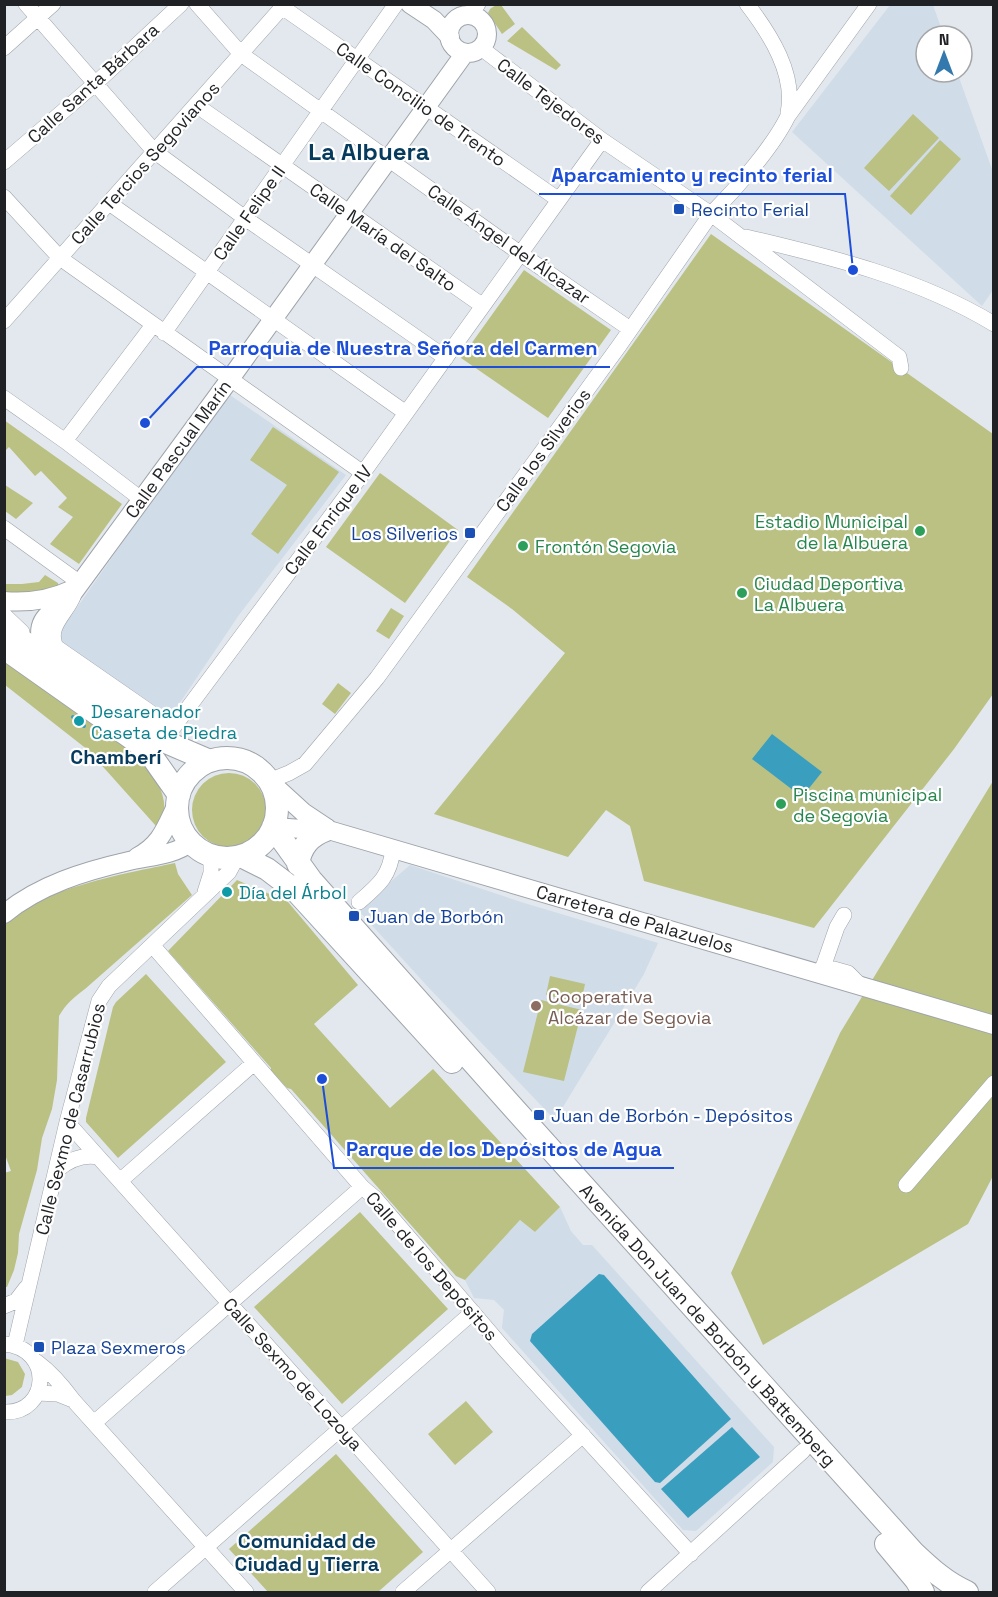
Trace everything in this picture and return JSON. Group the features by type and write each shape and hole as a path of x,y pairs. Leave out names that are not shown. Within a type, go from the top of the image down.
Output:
{"main road":[{"path":"4,628 168,743 210,761"},
{"path":"4,648 137,742 153,758 178,799"},
{"path":"230,758 255,767 269,781 277,803 276,816 273,827 260,845 239,856 224,858 211,855 190,842 179,824 178,799 190,774 210,761 230,758"},
{"name":"Avenida Don Juan de Borbón y Battemberg","path":"273,827 298,864 510,1104 914,1553 934,1572 967,1593"},
{"path":"298,864 303,848 311,838 329,831"},
{"name":"Avenida Don Juan de Borbón y Battemberg","path":"239,856 285,881 318,913 903,1563 923,1593"}],"street":[{"path":"26,4 154,151 245,218 446,358"},
{"path":"4,48 53,4"},
{"name":"Calle Santa Bárbara","path":"4,162 96,83 181,4"},
{"name":"Calle Ángel del Álcazar","path":"197,4 241,54 520,254 630,329"},
{"name":"Calle Felipe II","path":"66,441 207,272 396,4"},
{"path":"410,4 434,20 478,18 486,28 487,37 473,50 455,47 463,20"},
{"path":"747,4 761,24 795,97 815,79 869,4"},
{"name":"Calle Tercios Segovianos","path":"4,321 284,6"},
{"name":"Calle Concilio de Trento","path":"284,6 559,200"},
{"name":"Calle Pascual Marín","path":"49,660 40,642 40,627 46,616 66,602 426,107 473,50"},
{"name":"Calle Tejedores","path":"473,50 711,214 900,363"},
{"path":"783,68 794,74 815,79"},
{"name":"Calle los Silverios","path":"269,781 289,773 310,759 376,678 711,214 730,195 777,135 788,116 795,97"},
{"name":"Calle María del Salto","path":"196,105 483,306"},
{"name":"Calle Enrique IV","path":"78,585 71,603 53,630 52,639 56,647 173,728 363,473 602,140"},
{"path":"4,197 60,258 363,473"},
{"path":"109,203 406,413"},
{"path":"739,235 902,280 993,324"},
{"path":"4,398 66,441 141,499"},
{"path":"4,528 78,585 47,599 4,601"},
{"path":"4,615 49,660"},
{"path":"269,781 303,812 329,831"},
{"path":"129,861 147,852 159,841 178,799"},
{"name":"Carretera de Palazuelos","path":"273,827 329,831 822,969 860,985 993,1024"},
{"path":"4,914 24,899 63,880 129,861 176,851 190,842"},
{"path":"359,902 383,880 393,849"},
{"name":"Calle Sexmo de Casarrubios","path":"202,898 211,873 211,855"},
{"name":"Calle Sexmo de Casarrubios","path":"10,1345 29,1283 67,1122 103,993 229,872 239,856"},
{"path":"822,969 837,927 844,915"},
{"name":"Calle de los Depósitos","path":"153,946 362,1187 375,1198 473,1312 692,1554"},
{"path":"120,1181 254,1063"},
{"path":"906,1185 993,1083"},
{"name":"Calle Sexmo de Lozoya","path":"67,1122 488,1593"},
{"path":"57,1170 75,1159 90,1155 98,1156"},
{"path":"94,1423 362,1187"},
{"path":"4,1306 16,1301 29,1283"},
{"path":"155,1593 473,1312"},
{"path":"10,1345 24,1349 50,1371 246,1593"},
{"path":"4,1412 20,1409 30,1403 37,1393 40,1380 37,1362"},
{"path":"37,1393 58,1394 74,1400"},
{"path":"403,1593 583,1435"},
{"path":"648,1593 802,1451"}],"shaded area":[{"path":"890,5 933,5 940,24 914,24 914,84 961,84 993,172 993,290 982,306 792,132"},
{"path":"227,393 346,475 239,615 171,716 55,639"},
{"name":"Cooperativa Alcázar de Segovia","path":"410,865 521,902 658,943 644,974 555,1120 358,910"},
{"path":"560,1207 571,1231 583,1245 592,1245 774,1447 773,1462 696,1531 683,1530 502,1328 504,1310 494,1300 474,1298 465,1280 520,1220 535,1232"}],"green space":[{"path":"496,5 501,5 515,24 502,34 488,13"},
{"path":"522,27 561,65 556,70 507,41"},
{"path":"913,114 939,138 889,191 864,168"},
{"path":"940,140 961,159 911,215 890,196"},
{"name":"Ciudad Deportiva La Albuera","path":"711,234 993,434 993,694 954,749 814,928 644,881 630,826 606,810 568,857 434,814 565,653 512,609 467,577"},
{"path":"524,270 611,330 548,418 461,358"},
{"path":"4,420 122,504 79,564 50,544 73,517 58,507 67,498 41,471 35,476 9,447 5,451"},
{"path":"273,427 339,472 278,554 251,534 287,485 250,460"},
{"path":"380,473 458,530 405,603 326,547"},
{"path":"5,485 33,503 16,519 5,511"},
{"path":"45,575 58,583 59,589 5,595 5,584 39,582"},
{"path":"391,608 404,616 389,639 376,631"},
{"path":"4,656 137,752 155,778 163,798 162,818 156,826 88,750 5,685"},
{"path":"338,683 351,693 335,714 322,704"},
{"path":"229,773 250,779 260,789 266,810 260,831 250,841 229,847 208,841 198,831 192,810 198,789 208,779"},
{"path":"993,781 993,1176 968,1224 763,1345 731,1273 840,1033"},
{"path":"175,863 178,874 192,895 74,998 59,1016 57,1080 52,1109 42,1138 37,1170 19,1234 14,1270 5,1287 4,1173 11,1171 4,1152 5,925 40,901 62,892 109,877"},
{"path":"237,880 288,902 358,985 314,1024 390,1108 433,1069 560,1207 535,1232 520,1220 465,1280 456,1276 291,1089 287,1088 271,1071 271,1068 168,951"},
{"path":"146,974 226,1062 118,1158 86,1122 86,1118 113,1007"},
{"path":"550,976 585,984 581,1003 546,995"},
{"path":"541,1000 582,1010 564,1081 523,1072"},
{"path":"360,1212 448,1309 342,1404 254,1307"},
{"path":"4,1358 18,1362 25,1374 22,1387 12,1395 5,1396"},
{"path":"466,1401 493,1432 455,1465 428,1434"},
{"path":"336,1454 423,1552 378,1592 268,1592 229,1549"}],"water":[{"path":"772,734 822,772 802,797 752,759"},
{"path":"599,1274 604,1275 731,1419 660,1483 655,1482 530,1341 532,1334"},
{"path":"732,1427 760,1457 688,1518 661,1489"}],"waterway":[{"path":"73,717 84,726"}],"place":[{"name":"Recinto Ferial","path":"679,209"},
{"name":"Aparcamiento y recinto ferial","path":"853,270"},
{"name":"Parroquia de Nuestra Señora del Carmen","path":"145,423"},
{"name":"Estadio Municipal de la Albuera","path":"920,531"},
{"name":"Los Silverios","path":"470,533"},
{"name":"Frontón Segovia","path":"523,546"},
{"name":"Ciudad Deportiva La Albuera","path":"742,593"},
{"name":"Desarenador Caseta de Piedra","path":"79,721"},
{"name":"Piscina municipal de Segovia","path":"781,804"},
{"name":"Día del Árbol","path":"227,892"},
{"name":"Juan de Borbón","path":"354,916"},
{"name":"Cooperativa Alcázar de Segovia","path":"536,1006"},
{"name":"Parque de los Depósitos de Agua","path":"322,1079"},
{"name":"Juan de Borbón - Depósitos","path":"539,1115"},
{"name":"Plaza Sexmeros","path":"39,1347"}],"district":[{"name":"La Albuera","path":"369,151"},
{"name":"Chamberí","path":"116,757"},
{"name":"Comunidad de Ciudad y Tierra","path":"307,1552"}]}
